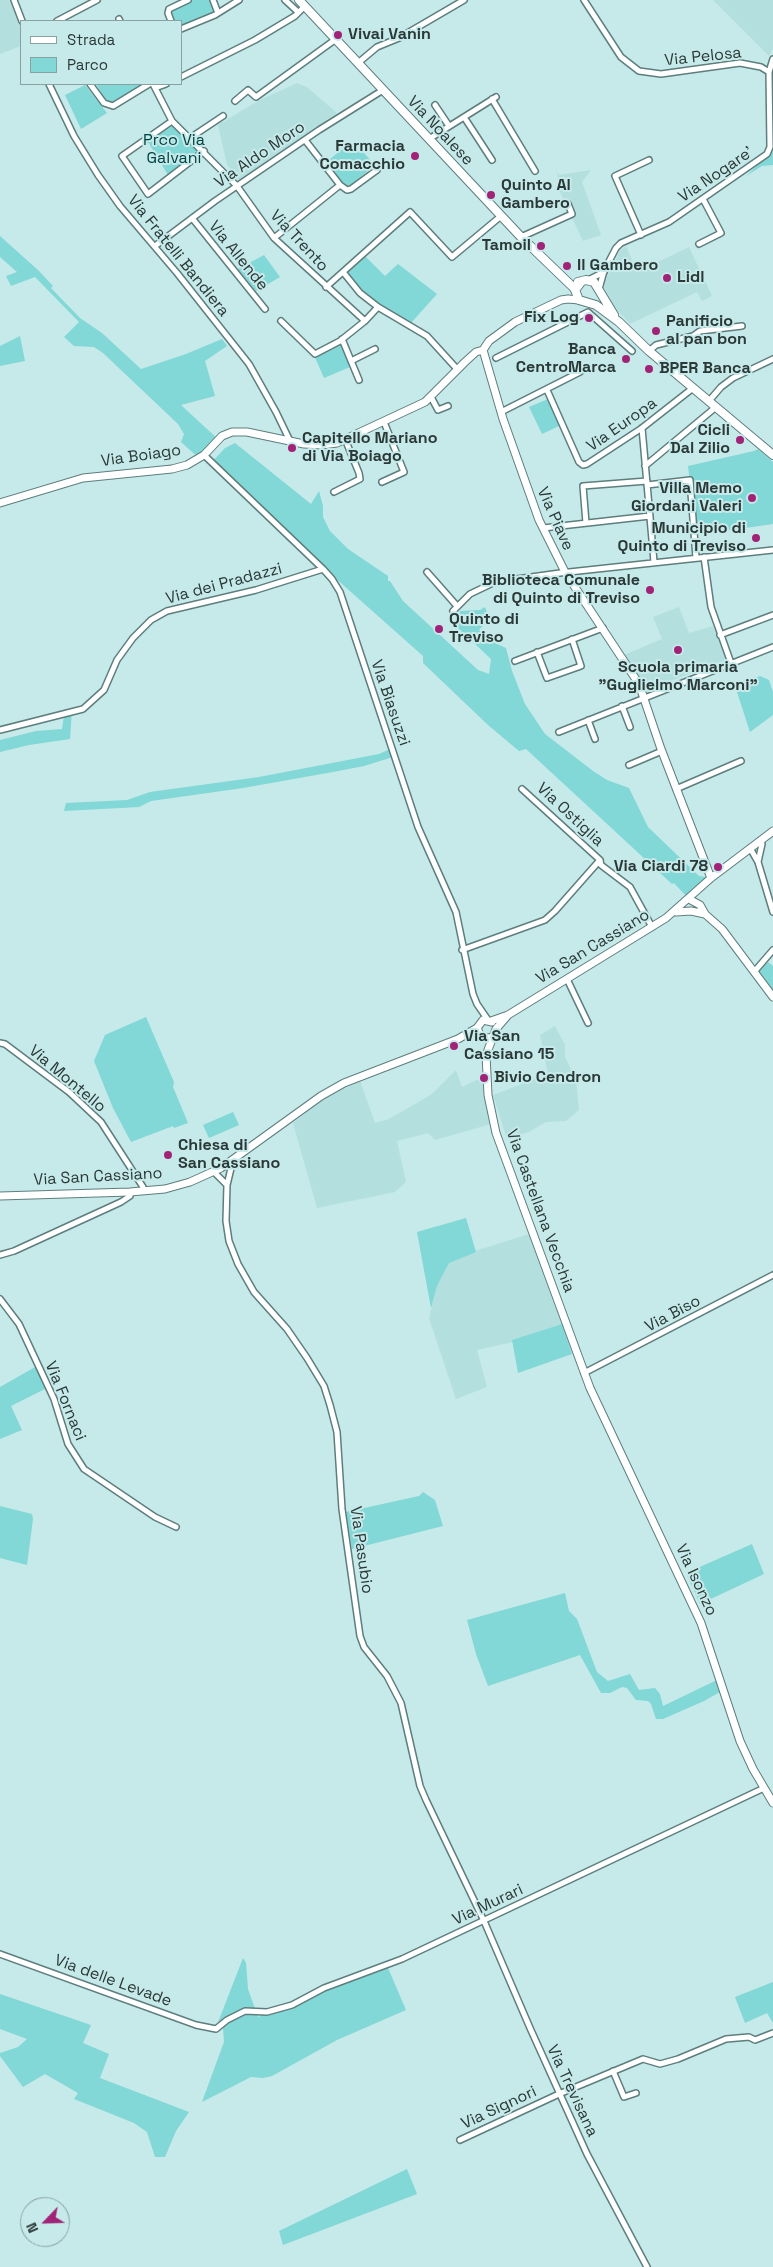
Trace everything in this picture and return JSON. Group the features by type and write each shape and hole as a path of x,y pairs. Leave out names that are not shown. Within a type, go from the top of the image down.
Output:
{"main road":[{"name":"Via Noalese","path":"299,0 520,237 566,282"},
{"path":"573,291 585,280"},
{"path":"619,322 594,282 585,280 566,282 579,300 598,307 619,322 649,351 771,452"},
{"path":"589,303 596,299 599,290"},
{"name":"Via Boiago","path":"0,504 83,478 172,469 187,465 204,455 218,439 232,432 247,432 290,442 322,445 345,439 384,422 431,397 457,369 476,352 483,350 489,341 515,322 562,300 573,291"},
{"name":"Via Boiago","path":"562,300 579,300"},
{"name":"Via Piave","path":"483,350 519,469 543,528 565,572 629,667 644,698 676,789 711,878"},
{"name":"Via San Cassiano","path":"489,1020 508,1015 652,927 674,912 711,878 773,831"},
{"path":"698,908 699,890"},
{"path":"689,899 722,929 773,997"},
{"path":"674,912 698,908"},
{"name":"Via San Cassiano","path":"496,1029 508,1015"},
{"path":"489,1020 496,1029 492,1038 481,1037 478,1026 489,1020"},
{"name":"Via San Cassiano","path":"0,1196 130,1192 178,1186 214,1172 321,1096 344,1083 458,1039 478,1026"},
{"name":"Via San Cassiano","path":"458,1039 481,1037"},
{"name":"Via Castellana Vecchia","path":"481,1037 486,1055 488,1095 496,1133 584,1373"},
{"name":"Via Castellana Vecchia","path":"486,1055 492,1038"},
{"name":"Via Isonzo","path":"584,1373 602,1415 704,1629 740,1741 773,1803"}],"street":[{"path":"14,0 22,20"},
{"path":"61,20 97,0"},
{"path":"171,20 168,13 169,9 188,0"},
{"path":"213,0 218,13"},
{"path":"182,29 218,13 239,0"},
{"path":"285,0 298,12"},
{"path":"358,63 377,47 399,38 464,0"},
{"name":"Via Pelosa","path":"584,0 621,58 639,71 661,74 740,63 761,67 769,72"},
{"path":"182,76 255,40 296,16 305,6"},
{"path":"235,101 248,90 256,97 336,39"},
{"name":"Via Nogare'","path":"599,290 604,271 618,245 669,222 768,154 770,147 769,72 773,59"},
{"name":"Via Fratelli Bandiera","path":"48,85 74,136 120,206 155,246 249,364 276,412 290,442"},
{"path":"91,85 104,103 113,106 152,85"},
{"name":"Via Trento","path":"152,85 172,120 237,186 274,238 365,321"},
{"name":"Via Aldo Moro","path":"155,246 237,186 383,90"},
{"path":"429,139 494,98 535,171"},
{"path":"435,106 450,126"},
{"path":"190,138 223,116"},
{"path":"464,117 492,160"},
{"path":"172,120 122,156 148,194 204,151"},
{"path":"305,140 340,185 347,190 352,189 377,170"},
{"path":"641,235 615,176 649,160"},
{"path":"274,238 340,185"},
{"path":"700,244 721,233 703,199"},
{"path":"520,237 572,214 568,204"},
{"path":"326,287 410,212 452,258 501,216"},
{"name":"Via Allende","path":"192,218 265,309"},
{"path":"585,280 604,271"},
{"path":"343,272 360,293 378,307 420,330 457,369"},
{"path":"281,321 315,354 342,339 365,321 378,307"},
{"path":"496,358 588,312 632,351"},
{"path":"649,351 656,345 693,336 700,331 742,326"},
{"path":"342,339 359,380"},
{"path":"351,361 375,349"},
{"path":"709,401 720,387 733,378 773,359"},
{"path":"501,412 580,372"},
{"name":"Via Europa","path":"547,390 579,462 583,465 642,428 693,388"},
{"path":"431,397 438,410 448,406"},
{"path":"646,466 716,407"},
{"path":"382,482 404,472 384,422"},
{"path":"642,428 654,562"},
{"path":"334,492 360,479 360,472 345,439"},
{"name":"Via Biasuzzi","path":"204,455 323,569 340,592 418,827 456,912 462,950 477,1004 478,1026"},
{"path":"586,523 583,486 690,480 696,558"},
{"path":"543,528 650,516"},
{"path":"427,572 455,608 470,594 495,582 565,572 773,550"},
{"path":"704,557 711,607 731,664"},
{"name":"Via dei Pradazzi","path":"0,730 84,709 104,690 117,660 133,638 151,620 167,611 256,590 323,569"},
{"path":"720,635 773,615"},
{"path":"515,661 603,628"},
{"path":"537,652 547,678 581,666 572,639"},
{"path":"558,732 773,647"},
{"path":"622,706 630,727"},
{"path":"588,720 595,739"},
{"path":"629,765 662,751"},
{"path":"676,789 741,761"},
{"name":"Via Ostiglia","path":"522,788 600,860 601,865 635,894 652,927"},
{"path":"758,862 762,844 761,840"},
{"path":"750,848 758,862 773,912"},
{"name":"Via Ostiglia","path":"462,950 544,920 555,911 600,860"},
{"path":"754,972 773,950"},
{"path":"567,979 588,1023"},
{"name":"Via Biasuzzi","path":"477,1004 489,1020"},
{"name":"Via Montello","path":"0,1043 5,1044 69,1092 101,1122 143,1187 143,1191"},
{"name":"Via Pasubio","path":"233,1160 227,1184 226,1221 229,1241 238,1264 254,1292 287,1328 324,1386 337,1432 342,1509 360,1636 369,1656 387,1676 401,1703 420,1786 484,1921"},
{"path":"214,1172 227,1184"},
{"path":"0,1255 14,1251 121,1202 130,1196 130,1192"},
{"name":"Via Biso","path":"584,1373 773,1274"},
{"name":"Via Fornaci","path":"0,1299 20,1324 54,1399 68,1444 84,1469 155,1517 176,1527"},
{"name":"Via Murari","path":"219,2027 227,2020 246,2011 267,2012 292,2005 324,1988 402,1959 764,1788"},
{"name":"Via Trevisana","path":"484,1921 587,2154 647,2267"},
{"name":"Via delle Levade","path":"0,1954 196,2025 213,2029 219,2027"},
{"name":"Via Signori","path":"460,2140 559,2094 643,2059 660,2064 678,2059 726,2039 749,2037 755,2040 773,2033"},
{"path":"613,2071 624,2097 636,2093"}],"shaded area":[{"path":"0,0 9,0 20,26 20,46 0,54"},
{"path":"713,0 773,0 773,49 769,56"},
{"path":"297,83 307,87 337,113 239,181 227,165 218,125 258,101"},
{"path":"591,170 582,182 601,235 583,241 559,190 557,172 559,175"},
{"path":"626,246 637,272 689,247 712,296 702,301 697,292 630,324 612,304 604,289 606,279 620,251"},
{"name":"Scuola primaria \"Guglielmo Marconi\"","path":"679,607 689,633 713,626 726,660 646,690 624,655 662,639 653,617"},
{"path":"555,1026 565,1045 565,1057 576,1080 579,1110 566,1121 546,1122 529,1132 507,1139 493,1095 548,1074 540,1035"},
{"path":"456,1070 462,1087 483,1077 491,1124 435,1140 428,1133 397,1141 406,1182 395,1192 317,1208 293,1123 326,1097 360,1081 375,1123 389,1119 432,1094"},
{"path":"529,1234 562,1324 513,1340 513,1342 477,1350 487,1387 456,1399 429,1318 437,1286 449,1263 475,1251"}],"green space":[{"path":"193,0 211,0 216,13 182,27 182,20 173,20 169,12"},
{"path":"773,61 773,165 762,166 746,176 767,156 769,82"},
{"path":"85,85 107,113 81,129 65,95"},
{"path":"97,85 142,85 112,103 106,102"},
{"name":"Prco Via Galvani","path":"172,126 177,128 200,152 168,175 148,142"},
{"path":"344,148 364,153 375,165 346,189 326,162"},
{"path":"0,236 39,271 53,286 51,288 80,318 102,333 141,369 186,354 222,339 227,346 205,361 215,396 181,405 220,441 201,460 181,442 184,434 178,424 103,353 94,347 74,346 64,337 79,322 35,277 11,286 6,276 17,272 0,257"},
{"path":"264,255 280,277 256,291 238,269"},
{"path":"364,255 385,276 398,264 437,294 411,323 382,307 364,293 345,273"},
{"path":"20,336 25,361 0,366 0,346"},
{"path":"340,342 350,367 324,378 314,355"},
{"path":"548,399 559,426 542,434 529,407"},
{"path":"235,443 311,504 319,491 323,506 323,517 330,531 348,549 388,576 388,581 390,581 403,601 478,670 489,674 491,659 458,628 460,611 480,610 485,607 489,619 479,630 490,641 506,648 512,671 525,704 545,734 607,780 629,788 648,827 699,876 706,879 687,897 674,883 672,884 526,749 519,751 488,725 423,663 423,656 306,552 212,462 225,448"},
{"path":"758,449 773,462 773,524 696,535 688,466"},
{"path":"760,676 769,680 773,692 773,715 750,732 735,686"},
{"path":"67,710 72,710 70,739 29,745 0,752 0,740 36,731 62,729"},
{"path":"390,749 393,757 364,766 333,772 243,788 151,801 139,807 64,811 66,803 127,800 150,792 259,777 379,754"},
{"path":"768,962 773,966 773,993 758,973"},
{"path":"146,1017 174,1082 173,1087 188,1123 174,1128 173,1126 131,1142 113,1108 94,1061 105,1035"},
{"path":"233,1112 239,1125 209,1138 203,1125"},
{"path":"466,1218 476,1252 449,1263 437,1286 431,1308 417,1232"},
{"path":"562,1324 572,1354 518,1373 512,1340"},
{"path":"37,1366 47,1388 11,1406 22,1430 0,1439 0,1387"},
{"path":"423,1492 435,1500 443,1526 352,1549 346,1512 419,1496"},
{"path":"0,1506 32,1514 27,1565 0,1558"},
{"path":"752,1544 764,1574 700,1604 686,1573"},
{"path":"565,1593 569,1611 577,1619 597,1672 608,1681 630,1674 639,1690 655,1688 660,1694 663,1706 717,1680 720,1692 663,1719 656,1719 651,1704 648,1701 636,1700 627,1688 622,1687 610,1693 601,1693 580,1655 488,1686 476,1654 467,1620"},
{"path":"243,1958 246,1963 248,1989 258,2017 334,1986 388,1968 406,2010 337,2040 272,2076 263,2078 251,2077 202,2102 224,2042 223,2028 217,2025"},
{"path":"773,1982 773,2023 767,2013 745,2023 735,1997"},
{"path":"0,1994 91,2025 83,2043 109,2054 100,2078 189,2112 176,2131 165,2157 155,2157 147,2132 134,2123 74,2099 78,2093 45,2074 23,2087 0,2056 0,2053 18,2047 27,2039 0,2029"},
{"path":"407,2169 417,2194 283,2245 279,2231"}],"place":[{"name":"Vivai Vanin","path":"338,35"},
{"name":"Farmacia Comacchio","path":"415,156"},
{"name":"Quinto Al Gambero","path":"491,195"},
{"name":"Tamoil","path":"541,246"},
{"name":"Il Gambero","path":"567,266"},
{"name":"Lidl","path":"667,278"},
{"name":"Fix Log","path":"589,318"},
{"name":"Panificio al pan bon","path":"656,331"},
{"name":"Banca CentroMarca","path":"626,359"},
{"name":"BPER Banca","path":"649,369"},
{"name":"Cicli Dal Zilio","path":"740,440"},
{"name":"Capitello Mariano di Via Boiago","path":"292,448"},
{"name":"Villa Memo Giordani Valeri","path":"752,498"},
{"name":"Municipio di Quinto di Treviso","path":"756,538"},
{"name":"Biblioteca Comunale di Quinto di Treviso","path":"650,590"},
{"name":"Quinto di Treviso","path":"439,629"},
{"name":"Scuola primaria \"Guglielmo Marconi\"","path":"678,650"},
{"name":"Via Ciardi 78","path":"718,867"},
{"name":"Via San Cassiano 15","path":"454,1046"},
{"name":"Bivio Cendron","path":"484,1078"},
{"name":"Chiesa di San Cassiano","path":"168,1155"}]}
